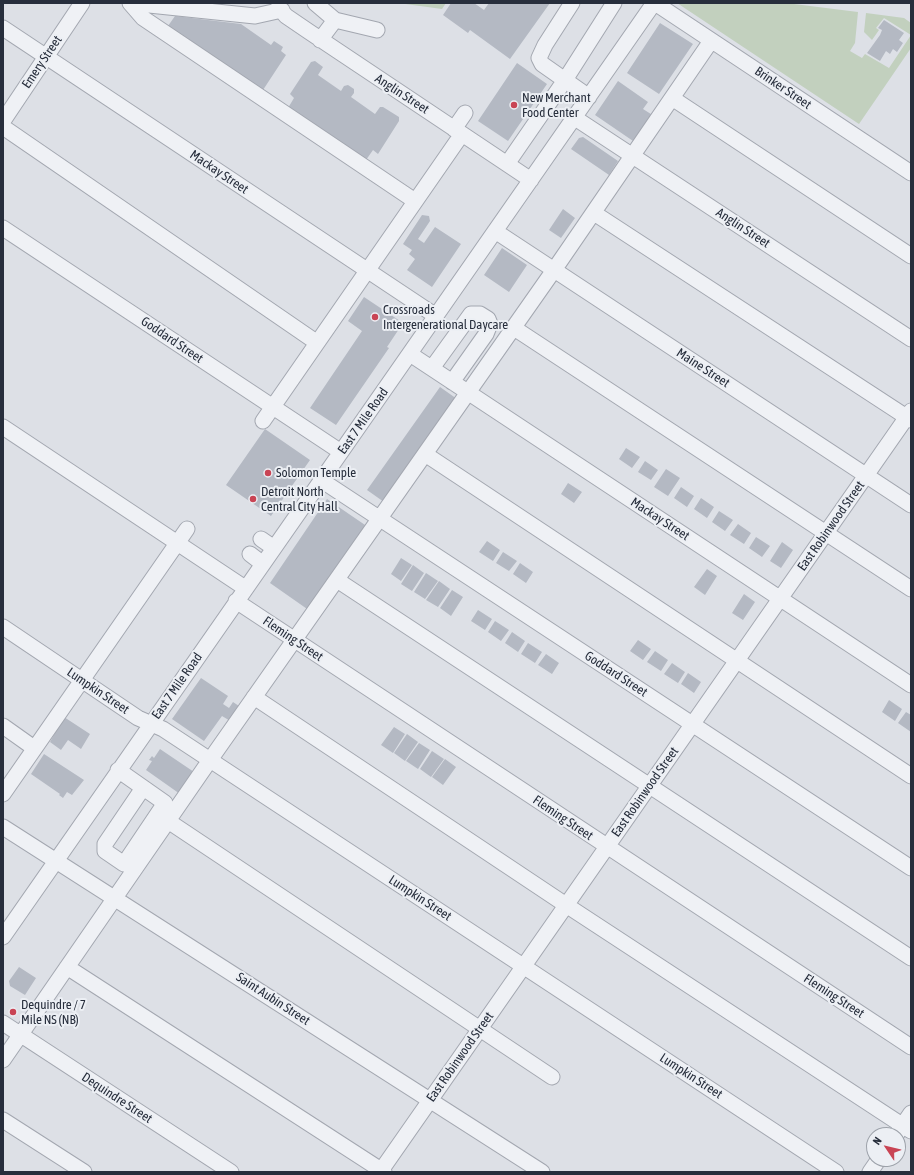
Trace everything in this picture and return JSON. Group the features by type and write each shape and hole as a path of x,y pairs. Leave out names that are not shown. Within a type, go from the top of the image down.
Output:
{"street":[{"name":"Emery Street","path":"3,121 82,3"},
{"path":"280,7 255,16 130,3 142,18 415,201"},
{"path":"315,3 334,20 377,30"},
{"path":"572,3 538,58 542,64 588,97"},
{"path":"507,164 565,80 614,3"},
{"name":"Brinker Street","path":"654,3 911,173"},
{"name":"East 7 Mile Road","path":"3,937 654,3"},
{"name":"Anglin Street","path":"280,7 286,16 320,40 531,180"},
{"path":"320,40 334,20"},
{"name":"Mackay Street","path":"3,28 436,316"},
{"path":"3,1060 210,760 381,519 594,213 711,41"},
{"path":"672,98 911,256"},
{"path":"263,421 316,342 415,201 458,131 465,113"},
{"name":"Anglin Street","path":"575,118 911,339"},
{"path":"3,127 316,342"},
{"path":"594,213 910,416"},
{"name":"Goddard Street","path":"3,228 341,452"},
{"name":"Maine Street","path":"495,231 911,505"},
{"path":"432,368 470,314 480,314 488,319 490,324 486,334 452,382"},
{"path":"514,328 911,589"},
{"name":"Mackay Street","path":"410,354 911,684"},
{"name":"East Robinwood Street","path":"382,1171 523,966 866,475 910,416"},
{"path":"3,427 245,588"},
{"path":"425,454 911,776"},
{"name":"Goddard Street","path":"322,480 911,868"},
{"path":"3,794 186,529"},
{"path":"261,539 274,548"},
{"path":"250,554 263,564"},
{"path":"337,580 911,958"},
{"name":"Fleming Street","path":"236,601 911,1047"},
{"name":"Lumpkin Street","path":"3,627 138,718 163,729 836,1172"},
{"path":"254,697 566,905 905,1126"},
{"path":"3,726 34,748"},
{"path":"118,770 165,803 124,864 111,857 105,851 105,844 143,788"},
{"path":"168,821 552,1077"},
{"name":"Saint Aubin Street","path":"3,827 56,859 542,1172"},
{"path":"67,967 382,1171"},
{"name":"Dequindre Street","path":"3,1024 231,1172"},
{"path":"3,1120 84,1172"}],"green space":[{"path":"398,3 446,3 442,9"},
{"path":"677,3 786,3 858,12 855,43 850,51 862,58 865,54 889,68 911,35 911,48 859,124"},
{"path":"866,13 904,18 911,23 911,35 884,18 876,28 879,30 872,40 864,32"}],"building":[{"path":"451,3 474,3 484,10 489,3 550,3 510,59 470,30 468,33 443,15"},
{"path":"175,16 241,24 271,45 274,41 283,47 281,51 286,55 263,90 168,26"},
{"path":"884,20 904,33 899,40 903,43 897,52 893,49 890,54 886,51 880,61 867,53 880,35 882,30 878,28"},
{"path":"660,23 693,44 659,94 627,73"},
{"path":"315,61 323,67 318,75 341,91 344,86 348,85 354,89 354,93 351,97 375,114 380,107 383,107 399,117 399,121 378,154 373,150 366,160 288,108 294,98 290,94 311,62"},
{"path":"517,63 547,84 508,141 478,121"},
{"path":"618,81 648,102 643,109 654,116 636,143 595,115"},
{"path":"583,137 618,161 609,175 571,149 579,138"},
{"path":"563,209 575,218 561,238 549,230"},
{"path":"422,215 429,216 430,221 418,239 424,243 435,227 461,244 432,287 407,270 415,259 409,254 412,250 403,244"},
{"path":"502,248 527,265 509,292 484,275"},
{"path":"364,297 403,323 387,347 389,348 336,425 310,408 362,331 348,321"},
{"path":"440,387 457,399 384,502 367,490"},
{"name":"Solomon Temple","path":"265,429 310,460 271,516 226,485"},
{"path":"626,448 640,457 632,468 619,459"},
{"path":"645,461 658,470 651,480 638,472"},
{"path":"666,469 680,478 668,496 654,487"},
{"path":"568,483 582,492 574,503 561,494"},
{"path":"681,487 694,496 687,507 674,498"},
{"path":"701,498 714,507 707,518 694,509"},
{"path":"327,499 368,527 310,611 270,583"},
{"path":"719,511 733,520 725,531 712,522"},
{"path":"738,524 751,533 744,544 730,535"},
{"path":"756,537 770,546 762,557 749,548"},
{"path":"487,541 500,550 493,561 479,552"},
{"path":"782,542 793,550 781,568 770,561"},
{"path":"503,552 517,561 509,571 496,563"},
{"path":"401,558 412,565 401,581 391,574"},
{"path":"520,563 533,572 526,583 513,574"},
{"path":"413,565 424,573 412,591 401,584"},
{"path":"707,569 717,576 705,595 694,587"},
{"path":"426,573 438,581 425,599 414,592"},
{"path":"439,581 450,589 438,607 426,600"},
{"path":"452,590 463,597 451,616 440,608"},
{"path":"744,594 755,602 743,620 732,613"},
{"path":"478,610 492,619 485,630 471,621"},
{"path":"495,621 509,630 501,641 488,632"},
{"path":"512,632 525,641 518,652 505,643"},
{"path":"638,640 651,649 643,660 630,651"},
{"path":"528,643 542,652 535,663 521,654"},
{"path":"655,651 668,660 661,671 647,662"},
{"path":"546,654 559,663 552,674 538,665"},
{"path":"672,663 685,672 678,683 664,674"},
{"path":"688,673 701,682 694,693 681,684"},
{"path":"201,678 228,696 223,704 229,708 233,702 242,708 232,722 222,716 204,741 172,719"},
{"path":"889,700 902,709 895,721 882,712"},
{"path":"906,712 911,715 911,732 898,723"},
{"path":"64,717 90,734 81,749 68,740 61,750 50,742"},
{"path":"394,727 405,734 393,753 381,745"},
{"path":"407,734 418,742 405,761 394,753"},
{"path":"419,743 430,750 418,769 406,761"},
{"path":"160,749 194,772 180,794 146,770 152,761 149,760 152,756 154,758"},
{"path":"432,751 444,759 431,777 420,769"},
{"path":"44,754 84,780 72,795 67,792 63,798 59,795 60,794 31,774"},
{"path":"445,759 456,767 443,785 432,777"},
{"path":"19,967 36,978 25,995 10,986 9,981"}],"place":[{"name":"New Merchant Food Center","path":"514,105"},
{"name":"Crossroads Intergenerational Daycare","path":"375,317"},
{"name":"Solomon Temple","path":"268,473"},
{"name":"Detroit North Central City Hall","path":"253,499"},
{"name":"Dequindre / 7 Mile NS (NB)","path":"13,1012"}]}
